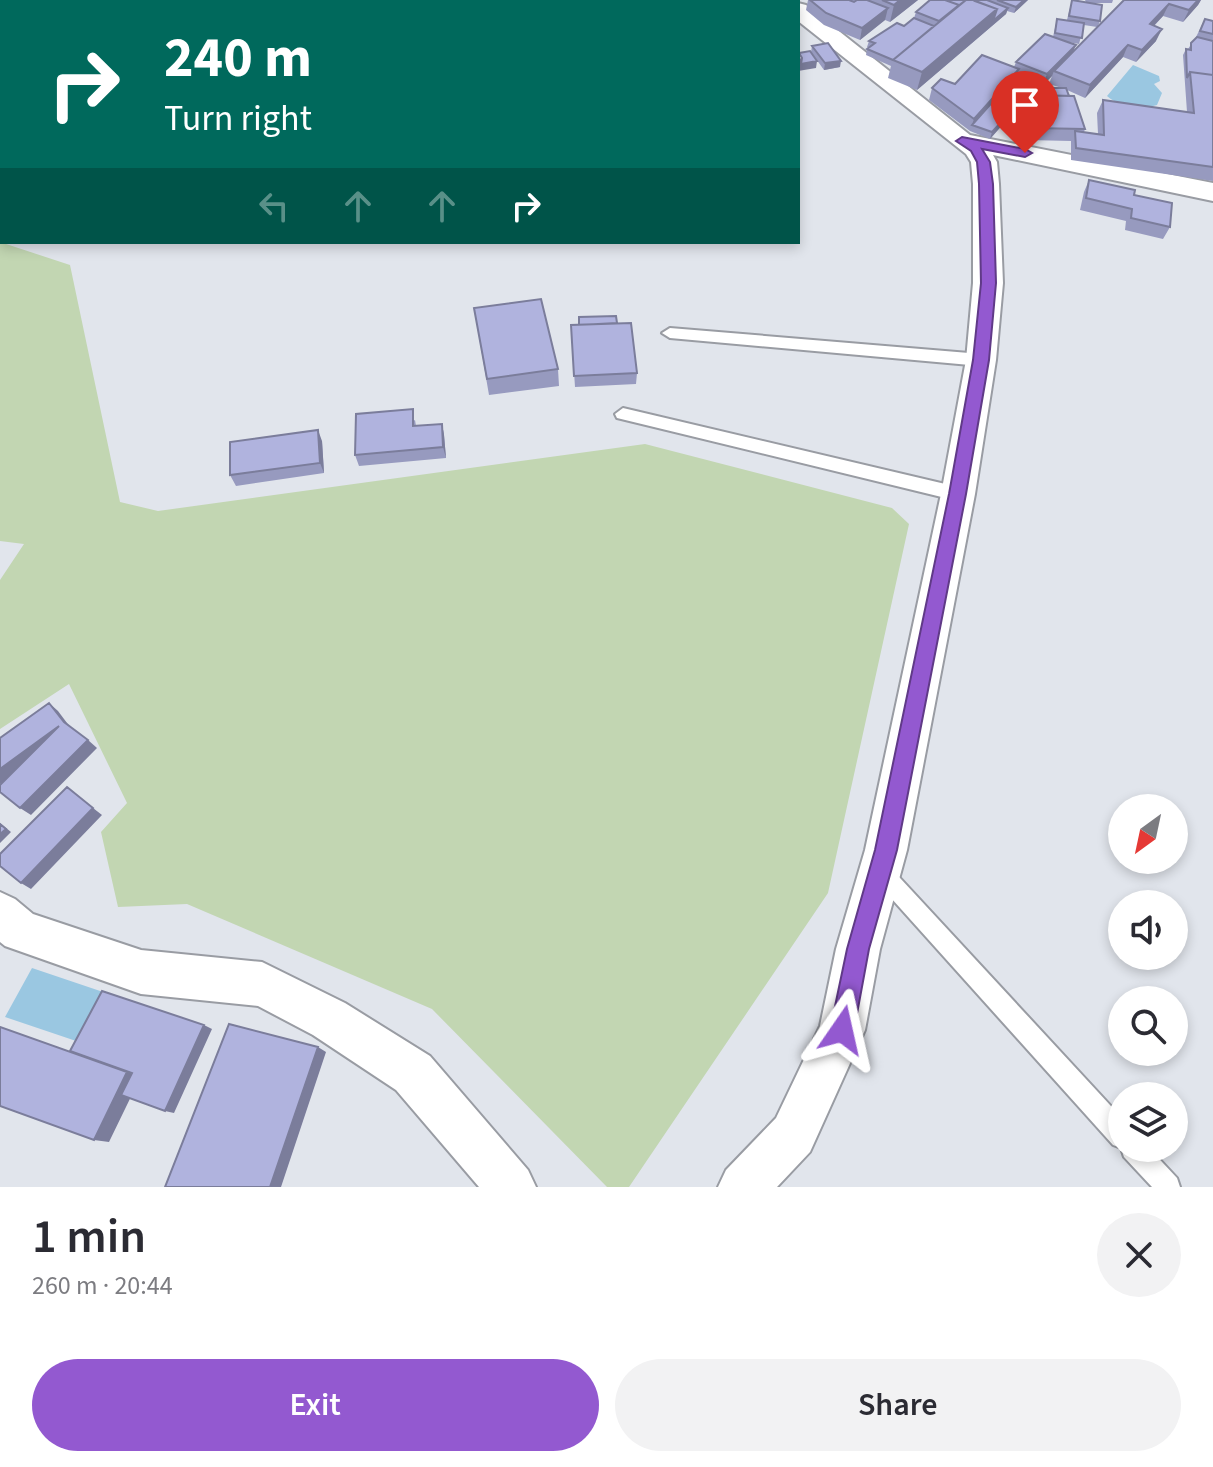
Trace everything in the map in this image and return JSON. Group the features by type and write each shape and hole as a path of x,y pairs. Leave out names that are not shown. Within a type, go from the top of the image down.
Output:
{"street":[{"path":"743,1187 793,1135 842,1030 886,850 958,494 981,360 988,283 986,184 984,162 976,149 800,12"},
{"path":"962,141 1213,192"},
{"path":"0,914 20,931 141,972 262,984 329,1019 413,1073 511,1187"}],"lane":[{"path":"670,333 981,360"},
{"path":"623,414 958,494"},
{"path":"879,869 1108,1121"},
{"path":"1146,1162 1168,1187"}],"green space":[{"path":"0,244 70,265 120,502 158,511 645,444 892,508 909,524 828,893 629,1187 607,1187 432,1009 187,904 118,907 101,832 127,803 69,684 0,729 0,580 24,544 0,541"}],"water":[{"path":"1133,65 1159,76 1160,81 1154,84 1162,93 1157,105 1131,106 1107,96"},
{"path":"32,968 112,995 85,1044 5,1017"}],"building":[{"path":"810,0 867,0 888,8 862,28 826,13"},
{"path":"882,0 900,0 894,5"},
{"path":"930,0 945,0 959,5 939,21 916,12"},
{"path":"945,0 966,0 958,6"},
{"path":"966,0 997,9 922,72 893,60"},
{"path":"976,0 987,0 1008,8 993,21 997,9"},
{"path":"997,0 1024,0 1016,7"},
{"path":"1072,0 1102,5 1100,21 1069,16"},
{"path":"1124,0 1198,0 1189,10 1169,4 1150,24 1162,29 1142,50 1128,45 1090,85 1054,71"},
{"path":"914,18 934,26 893,60 867,49 875,43 869,41 897,23 904,26"},
{"path":"1057,19 1084,23 1082,38 1055,33"},
{"path":"1205,19 1213,21 1213,34 1200,31"},
{"path":"1045,34 1076,45 1047,74 1016,62"},
{"path":"1197,37 1213,41 1213,75 1190,72 1187,78 1186,49 1191,50 1191,43"},
{"path":"828,43 841,61 825,63 812,46"},
{"path":"810,51 817,61 801,64 800,53"},
{"path":"982,55 1019,69 974,119 932,88 941,79 955,84"},
{"path":"1190,72 1213,75 1213,167 1076,148 1075,131 1104,135 1103,100 1194,113"},
{"path":"1022,88 1066,88 1069,96 1029,95 1024,94"},
{"path":"1004,89 1006,117 992,132 972,125"},
{"path":"1008,90 1029,95 1074,96 1085,129 1032,128 1026,108 1033,108"},
{"path":"1089,180 1135,190 1134,195 1172,203 1170,227 1131,218 1132,209 1086,198"},
{"path":"541,299 558,369 487,379 474,308"},
{"path":"616,316 617,323 579,325 579,317"},
{"path":"631,323 637,373 574,376 571,325"},
{"path":"413,409 413,426 442,424 443,447 355,455 356,414"},
{"path":"318,430 320,463 230,475 230,442"},
{"path":"49,703 64,722 88,740 20,808 0,792 0,785 59,726 0,769 0,738"},
{"path":"67,787 93,808 21,883 0,866 0,854"},
{"path":"102,991 204,1025 165,1111 121,1095 132,1073 70,1051"},
{"path":"229,1024 318,1047 270,1187 165,1187"},
{"path":"0,1027 127,1072 94,1140 0,1106"}],"route":[{"path":"842,1030 858,949 886,850 958,494 981,360 988,283 986,184 984,162 976,149 962,141 1025,153"}]}
